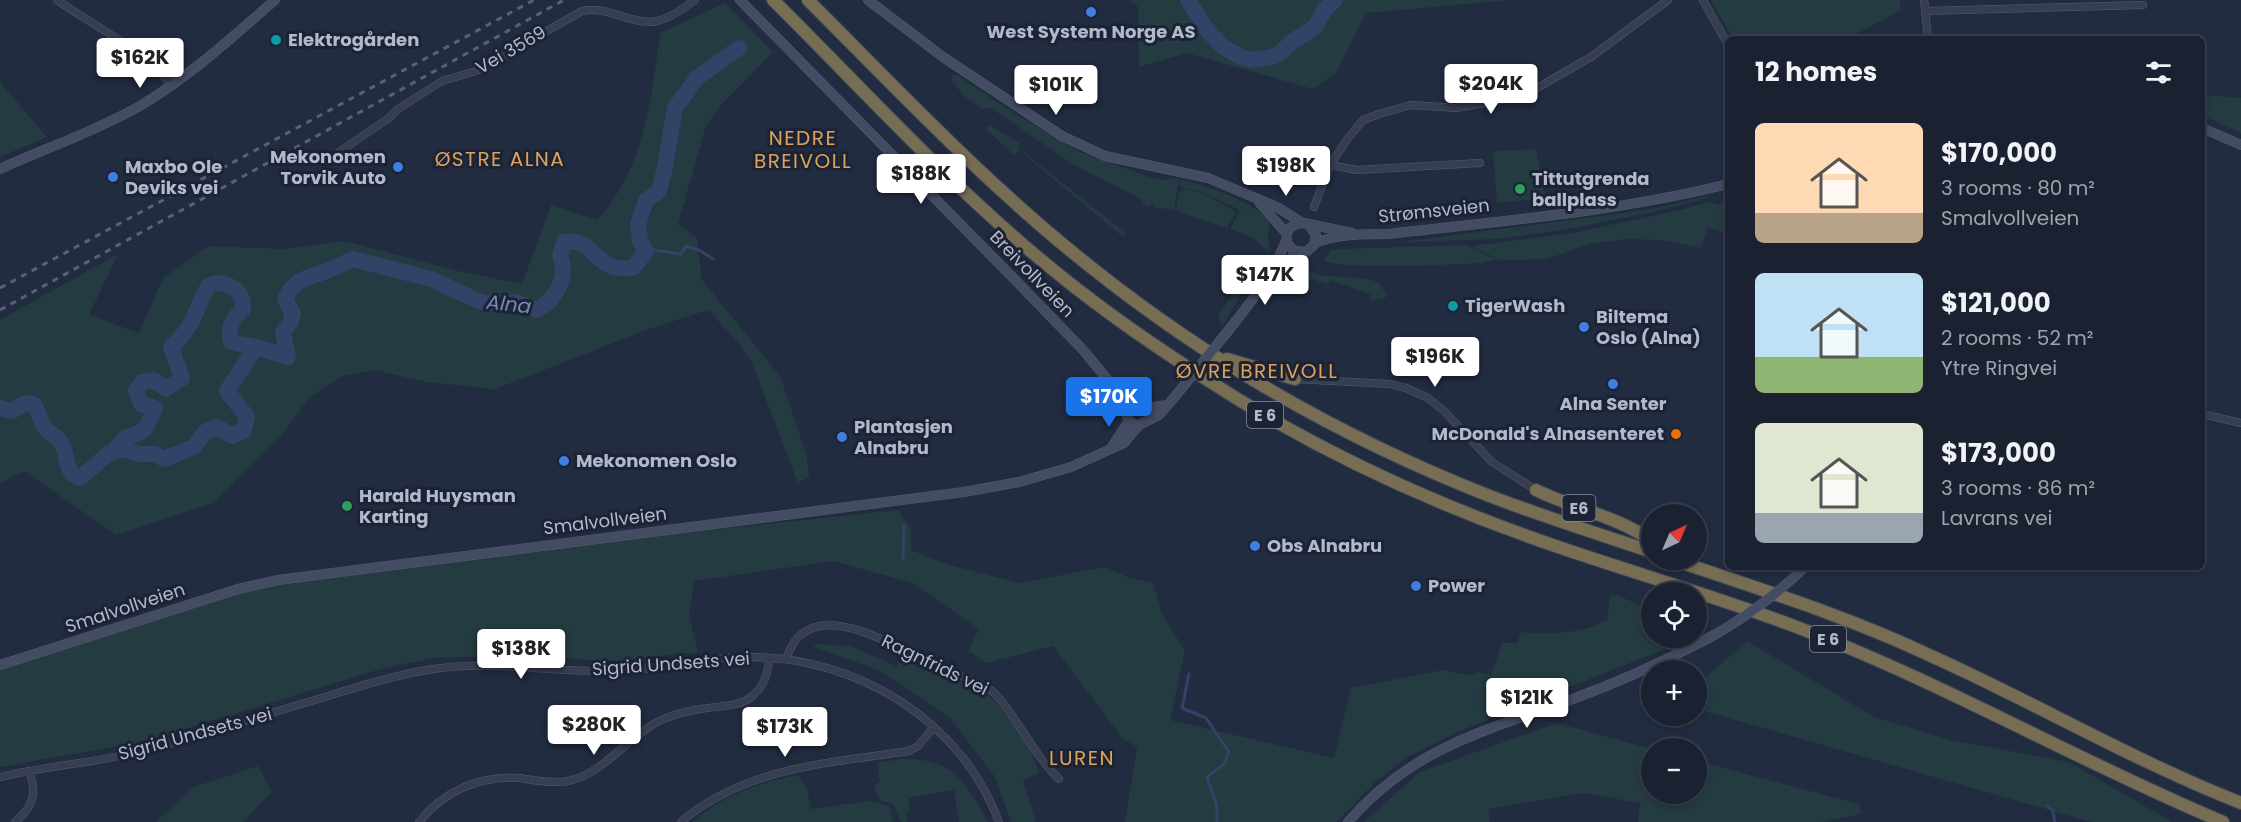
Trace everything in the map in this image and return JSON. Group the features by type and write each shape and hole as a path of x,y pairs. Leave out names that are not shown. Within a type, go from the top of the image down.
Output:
{"highway":[{"name":"E 6","path":"773,0 927,156 1036,255 1134,331 1246,404 1356,464 1452,507 1540,541 1801,628 1866,654 2223,822"},
{"name":"E 6","path":"808,0 959,152 1026,213 1092,268 1212,354 1310,412 1426,469 1488,495 1641,548"},
{"path":"1212,354 1295,379"},
{"name":"E6","path":"1536,490 1569,505 1624,524 1641,534"},
{"name":"E 6","path":"1705,570 1839,616 1945,662 2140,758 2241,803"}],"street":[{"path":"57,0 159,70 171,85"},
{"path":"0,169 103,124 138,106 208,58 275,0"},
{"name":"Vei 3569","path":"339,152 389,118 398,109 442,81 476,71 582,11 599,9 637,20 656,21 695,0"},
{"name":"Breivollveien","path":"740,0 1084,351 1119,394 1139,410"},
{"name":"Strømsveien","path":"868,0 1010,104 1069,140 1105,156 1202,177 1277,207 1305,223 1356,234"},
{"path":"1314,207 1330,165 1364,120 1411,105 1456,108 1523,96 1591,57 1632,29 1668,0"},
{"path":"1703,0 1725,40"},
{"path":"1924,0 1928,36"},
{"path":"1925,11 2143,4"},
{"path":"2205,129 2241,145"},
{"path":"1330,165 1357,170 1480,163"},
{"name":"Strømsveien","path":"1315,243 1356,234 1387,234 1621,206 1676,197 1725,185"},
{"name":"Strømsveien","path":"1255,199 1286,237"},
{"path":"1305,223 1316,235 1315,243 1306,252 1298,252 1292,249 1286,237 1294,224 1305,223"},
{"name":"Smalvollveien","path":"1271,275 1286,237"},
{"name":"Smalvollveien","path":"0,665 203,600 261,584 370,567 964,492 1019,482 1060,471 1124,443 1141,424 1159,415 1271,275 1298,252"},
{"path":"1295,379 1390,384 1428,398 1444,411 1492,462 1536,490"},
{"name":"Breivollveien","path":"1119,394 1129,419"},
{"path":"1111,448 1132,411 1170,402"},
{"path":"1129,419 1134,426 1141,424 1145,417 1139,410"},
{"path":"2205,415 2241,423"},
{"path":"1348,822 1380,789 1436,751 1482,731 1604,687 1705,640 1748,615 1802,570"},
{"name":"Ragnfrids vei","path":"786,659 799,636 809,629 820,626 849,628 882,639 932,665 992,691 1047,767 1059,779"},
{"name":"Sigrid Undsets vei","path":"0,777 152,749 353,688 426,670 474,665 617,671 740,657 770,658 830,668 869,683 900,700 934,727 957,752 975,777 999,822"},
{"path":"418,822 446,797 481,781 508,778 561,782 587,775 641,732 659,721 678,714 746,700 757,692 766,679 770,658"},
{"path":"681,822 700,807 740,785 783,771 909,751 918,746 934,727"},
{"path":"15,822 26,811 33,795 34,783 29,771"}],"green space":[{"path":"1129,0 1511,0 1366,13 1336,73 1313,89 1187,53 1139,67 1138,7"},
{"path":"1711,0 1900,0 1901,10 1853,36 1731,36"},
{"path":"725,3 773,52 721,105 706,126 678,224 697,238 702,280 780,376 807,457 809,477 798,483 752,363 739,343 708,310 646,330 495,389 426,382 376,370 342,376 309,398 280,437 213,503 116,535 24,471 0,483 0,320 118,254 89,315 139,333 163,278 208,246 283,249 344,241 462,272 522,284 551,205 597,220 613,200 626,178 636,156 649,108 660,33"},
{"path":"953,75 957,75 1012,112 1080,152 1149,177 1165,180 1179,178 1174,209 1153,207 1154,204 1151,203 1150,206 1142,204 1143,200 1074,165 991,108 983,109 964,96 951,80"},
{"path":"0,82 47,137 0,157"},
{"path":"2205,95 2241,98 2241,133 2205,116"},
{"path":"990,125 1021,144 1017,147 1126,233 1123,237 1019,150 1014,155 987,130"},
{"path":"1536,149 1545,198 1497,203 1493,151"},
{"path":"1180,179 1229,195 1262,214 1272,222 1269,222 1268,240 1271,251 1261,246 1254,238 1230,229 1242,211 1199,191 1182,188 1179,185"},
{"path":"1186,189 1199,192 1233,210 1235,214 1227,228 1176,211 1179,193"},
{"path":"1716,194 1653,212 1562,230 1497,239 1408,242 1658,208"},
{"path":"1710,202 1717,204 1725,202 1725,233 1708,227 1701,248 1662,240 1626,239 1589,244 1547,259 1500,260 1471,246 1572,233"},
{"path":"1467,245 1496,260 1484,263 1375,266 1324,260 1331,250 1340,249"},
{"path":"1257,260 1264,264 1241,294 1222,326 1218,319 1220,312"},
{"path":"1296,271 1370,279 1380,284 1387,297 1370,301 1372,294 1330,280 1328,284 1311,279 1310,281"},
{"path":"898,510 911,529 911,550 946,564 1019,583 1105,567 1130,578 1153,583 1161,612 1185,651 1170,720 1334,758 1351,688 1443,670 1472,676 1478,672 1491,675 1502,643 1517,643 1521,632 1576,631 1597,625 1607,620 1610,597 1617,595 1641,606 1641,648 1667,648 1457,732 1407,757 1375,782 1337,822 1125,822 1137,747 1123,739 1053,646 987,663 968,651 979,629 913,583 833,561 694,581 689,615 698,652 617,661 498,656 433,658 381,669 142,742 0,767 0,670 228,592 392,564"},
{"path":"1747,641 1874,717 1950,740 2069,762 2172,822 2091,822 1707,712 1707,676"},
{"path":"817,644 851,646 896,666 903,656 982,691 997,703 1028,745 1040,773 1023,780 1036,822 1011,822 995,777 950,718 881,671 813,647"},
{"path":"1557,723 1641,746 1641,804 1707,804 1707,764 1859,804 1861,814 1822,822 1638,822 1640,803 1583,793 1488,809 1490,822 1364,822 1420,772"},
{"path":"900,759 933,763 955,774 972,794 988,822 959,822 954,790 908,798 910,811 906,811 907,822 901,822 894,804 880,801 874,786 880,781 877,763"},
{"path":"258,766 272,792 243,822 156,822 193,787"},
{"path":"798,775 807,789 811,809 869,801 889,806 893,822 693,822 716,804 742,791"}],"waterway":[{"name":"Alna","path":"1188,0 1207,30 1222,46 1251,60 1272,57 1280,53 1315,27 1325,9 1335,0"},
{"name":"Alna","path":"0,408 12,411 25,403 33,404 45,428 61,443 69,469 80,478 108,454 122,449 140,454 155,454 164,459 194,447 205,432 217,427 232,436 244,430 247,417 227,391 256,347 288,357 283,332 293,314 285,299 289,292 302,280 353,259 431,279 478,301 515,302 536,310 549,301 558,288 563,272 560,256 564,242 580,243 586,246 606,264 613,267 633,268 646,251 640,241 638,224 646,201 659,191 675,108 697,78 739,48"},
{"path":"646,249 681,254 686,246 699,250 713,259"},
{"name":"Alna","path":"113,452 126,437 145,428 155,408 141,404 136,391 142,382 154,380 166,389 182,378 171,347 190,324 209,285 227,285 237,291 243,302 243,309 231,324 231,342 256,347"},
{"path":"903,559 904,525"},
{"path":"1189,674 1182,708 1206,718 1229,752 1224,764 1207,777 1216,804 1217,822"},
{"path":"2047,805 2053,811 2055,822"}],"railway":[{"path":"0,288 534,0"},
{"path":"0,310 564,0"}],"place":[{"name":"West System Norge AS","path":"1091,12"},
{"name":"Elektrogården","path":"276,40"},
{"name":"Mekonomen Torvik Auto","path":"398,167"},
{"name":"Maxbo Ole Deviks vei","path":"113,177"},
{"name":"Tittutgrenda ballplass","path":"1520,189"},
{"name":"TigerWash","path":"1453,306"},
{"name":"Biltema Oslo (Alna)","path":"1584,327"},
{"name":"Alna Senter","path":"1613,384"},
{"name":"McDonald's Alnasenteret","path":"1676,434"},
{"name":"Plantasjen Alnabru","path":"842,437"},
{"name":"Mekonomen Oslo","path":"564,461"},
{"name":"Harald Huysman Karting","path":"347,506"},
{"name":"Obs Alnabru","path":"1255,546"},
{"name":"Power","path":"1416,586"}],"district":[{"name":"NEDRE BREIVOLL","path":"803,150"},
{"name":"ØSTRE ALNA","path":"500,159"},
{"name":"ØVRE BREIVOLL","path":"1257,371"},
{"name":"LUREN","path":"1082,758"}]}
